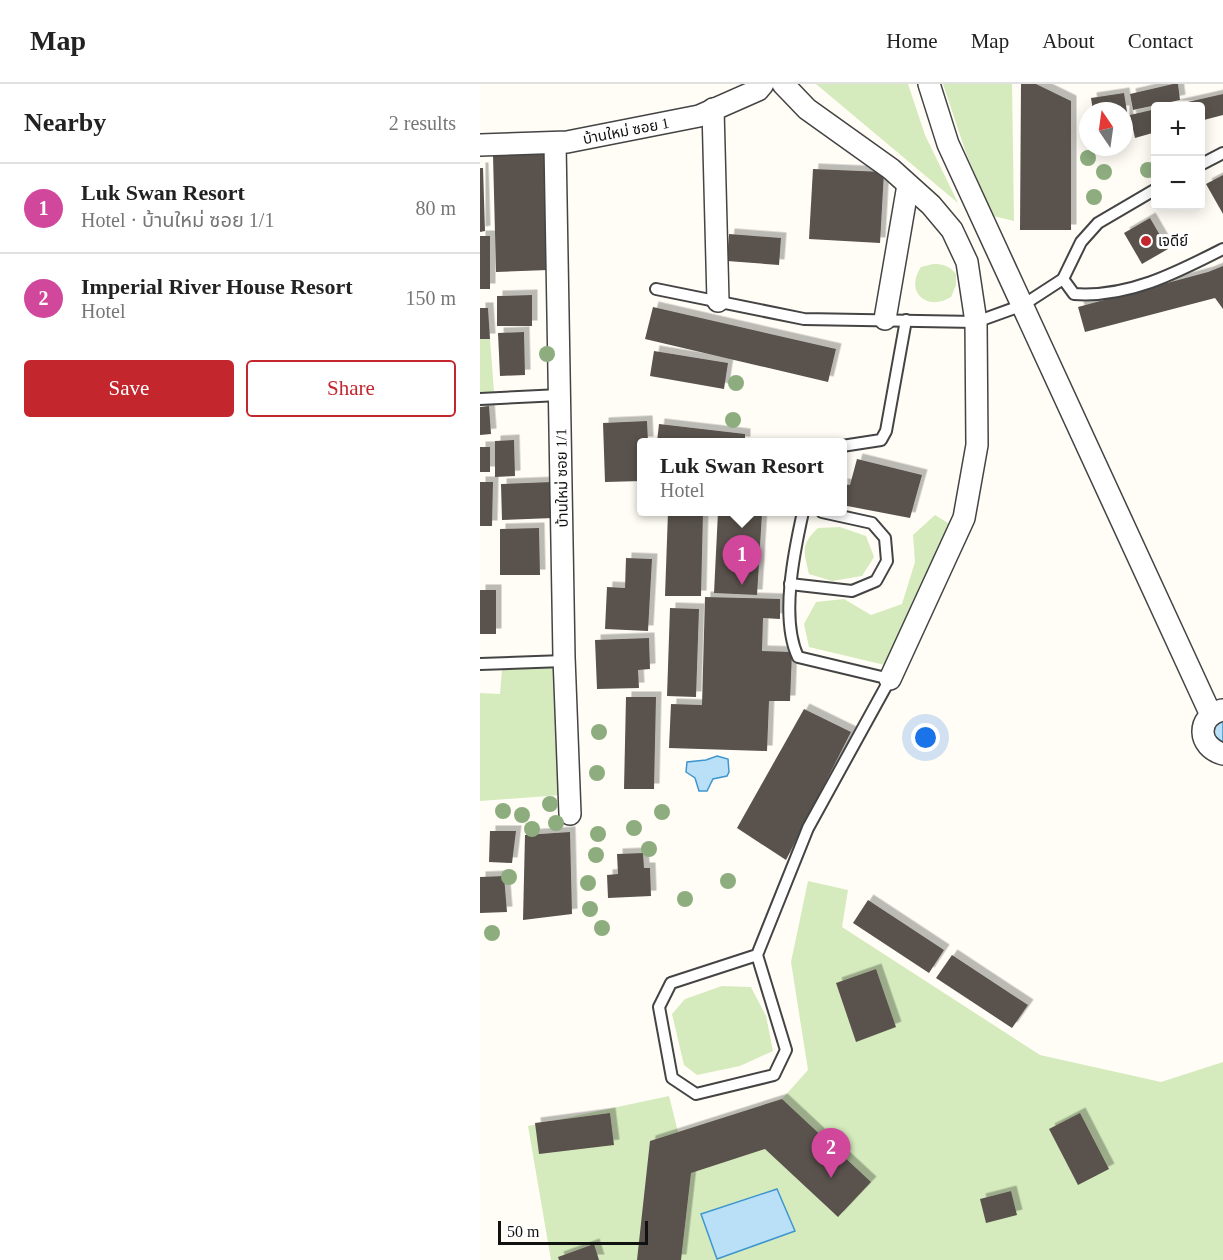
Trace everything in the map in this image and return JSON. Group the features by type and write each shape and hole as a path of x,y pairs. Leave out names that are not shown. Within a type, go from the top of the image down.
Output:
{"street":[{"name":"บ้านใหม่ ซอย 1","path":"480,145 567,142 699,116 758,90 763,84"},
{"path":"783,84 807,109 891,169 931,205 952,230 967,262 976,322 977,445 964,518 890,679"},
{"path":"929,84 948,144 1217,712 1204,725 1204,740 1209,747 1223,754"},
{"path":"713,108 718,301"},
{"name":"บ้านใหม่ ซอย 1/1","path":"555,143 564,661 570,814"},
{"path":"896,319 908,185"}],"lane":[{"path":"1205,162 1223,153"},
{"path":"656,289 804,319 976,322 1023,305 1063,279 1081,242 1098,223 1151,191"},
{"path":"1063,279 1074,294 1094,296 1162,279 1223,249"},
{"path":"847,445 881,440 886,431 896,319"},
{"path":"480,399 560,395"},
{"path":"757,955 671,983 659,1007 672,1078 696,1094 774,1075 786,1050 757,955 808,828 890,679 798,657 791,643 790,584 802,516"},
{"path":"790,584 852,591 876,581 887,561 885,538 872,523 840,516"},
{"path":"480,664 564,661"}],"green space":[{"path":"816,84 908,84 925,135 958,203"},
{"path":"943,84 1012,84 1014,221 993,216 966,153"},
{"path":"933,264 946,266 956,274 956,285 951,297 942,301 926,301 917,291 915,284 921,267"},
{"path":"480,339 490,339 494,392 480,392"},
{"path":"935,515 951,525 889,666 809,647 804,624 816,602 844,599 871,615 902,604 915,562 913,535"},
{"path":"840,527 866,536 874,557 862,576 832,581 809,574 805,554 808,539 818,528"},
{"path":"560,665 561,795 480,801 480,693 500,694 502,669"},
{"path":"808,881 848,890 842,927 1040,1055 1161,1082 1223,1062 1223,1260 551,1260 528,1126 669,1096 678,1132 782,1099 808,1070 791,962"},
{"path":"722,986 751,987 766,1016 773,1051 740,1066 697,1075 684,1065 672,1014 685,999"}],"water":[{"path":"1223,719 1223,743 1214,735 1214,732 1215,726"},
{"path":"717,756 728,759 727,776 713,779 707,791 699,791 695,778 686,772 687,762"},
{"path":"777,1189 795,1231 717,1259 701,1214"}],"building":[{"path":"1021,84 1036,84 1071,101 1071,230 1020,230"},
{"path":"1178,84 1180,100 1151,102 1151,106 1133,110 1130,94"},
{"path":"1124,93 1125,102 1092,102 1091,98"},
{"path":"1223,94 1223,115 1205,120 1205,102 1188,102"},
{"path":"1151,110 1151,133 1135,138 1133,114"},
{"path":"545,153 548,270 496,272 493,155"},
{"path":"480,168 483,168 485,231 480,232"},
{"path":"813,169 884,172 880,243 809,239"},
{"path":"1223,175 1223,214 1206,184"},
{"name":"เจดีย์","path":"1150,218 1168,249 1142,264 1124,233"},
{"path":"729,234 781,238 779,265 727,261"},
{"path":"480,236 490,236 490,289 480,289"},
{"path":"1223,266 1223,309 1215,298 1085,332 1078,307"},
{"path":"532,295 532,326 497,326 497,296"},
{"path":"653,307 836,349 828,382 645,339"},
{"path":"480,308 488,308 490,339 480,339"},
{"path":"524,332 525,375 500,376 498,333"},
{"path":"654,351 728,363 724,389 650,376"},
{"path":"489,406 491,434 480,435 480,407"},
{"path":"647,421 648,438 637,438 637,481 605,482 603,423"},
{"path":"659,424 745,434 745,438 657,438"},
{"path":"514,440 515,476 495,477 495,441"},
{"path":"480,447 490,447 490,472 480,472"},
{"path":"857,459 922,475 910,518 847,506 847,485 850,485"},
{"path":"480,482 493,482 492,526 480,526"},
{"path":"552,482 553,518 502,520 501,484"},
{"path":"668,516 703,516 701,596 665,596"},
{"path":"718,516 762,516 757,595 714,593"},
{"path":"539,528 540,575 500,575 500,529"},
{"path":"626,558 652,559 648,631 605,629 607,587 625,588"},
{"path":"480,590 496,590 496,634 480,634"},
{"path":"705,597 780,599 780,619 763,618 762,651 792,652 790,701 769,701 767,751 669,748 671,704 702,705"},
{"path":"670,608 699,609 696,697 667,696"},
{"path":"649,638 650,669 638,670 639,688 597,689 595,640"},
{"path":"626,697 656,697 654,789 624,789"},
{"path":"804,709 851,732 786,860 737,828"},
{"path":"490,831 516,831 512,863 489,862"},
{"path":"570,832 572,914 523,920 525,835"},
{"path":"643,853 644,868 650,868 651,896 608,898 607,875 618,874 617,854"},
{"path":"504,876 507,912 480,913 480,877"},
{"path":"868,900 944,950 929,973 853,923"},
{"path":"952,955 1028,1005 1012,1028 936,978"},
{"path":"876,969 896,1027 856,1042 836,983"},
{"path":"782,1099 871,1182 838,1217 765,1149 691,1173 681,1260 637,1260 650,1141"},
{"path":"610,1113 614,1145 539,1154 535,1123"},
{"path":"1080,1113 1109,1169 1078,1185 1049,1129"},
{"path":"1011,1191 1017,1215 986,1223 980,1199"},
{"path":"594,1244 599,1260 559,1260 558,1257"}],"place":[{"name":"เจดีย์","path":"1146,241"},
{"name":"Luk Swan Resort","path":"742,585"},
{"name":"Imperial River House Resort","path":"831,1178"}]}
